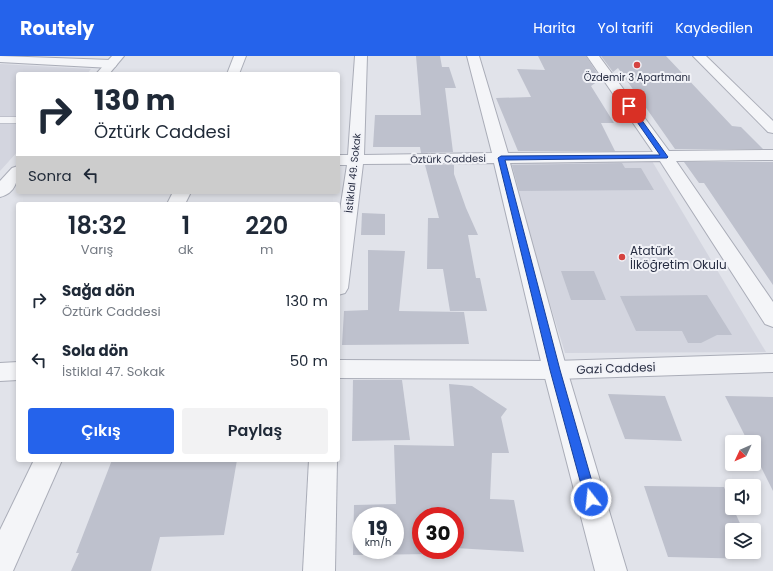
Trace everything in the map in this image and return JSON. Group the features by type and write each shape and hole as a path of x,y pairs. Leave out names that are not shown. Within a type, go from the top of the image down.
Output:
{"street":[{"path":"234,72 240,56"},
{"name":"İstiklal 49. Sokak","path":"340,274 356,160 361,56"},
{"path":"473,56 501,158 555,370 611,571"},
{"path":"593,56 665,157 773,319"},
{"path":"699,56 773,129"},
{"path":"0,58 114,60"},
{"path":"104,72 114,60"},
{"name":"Öztürk Caddesi","path":"340,160 773,156"},
{"path":"0,192 16,174"},
{"name":"Gazi Caddesi","path":"340,369 555,370 773,363"},
{"path":"0,372 16,371"},
{"path":"0,564 47,462"},
{"path":"319,571 323,462"}],"lane":[{"path":"0,120 16,120"}],"shaded area":[{"path":"0,64 91,69 89,72 16,72 16,153 0,171"},
{"name":"Atatürk İlköğretim Okulu","path":"506,161 652,161 766,352 565,353"}],"building":[{"path":"416,56 440,56 442,67 449,67 456,88 445,88 453,152 421,153 420,147 373,147 375,115 421,115"},
{"path":"538,56 586,56 601,79 591,86 614,123 601,123 615,151 518,151 496,98 531,97 517,69 545,70"},
{"path":"601,56 666,56 732,126 741,127 763,149 675,149 618,68 613,72"},
{"path":"684,162 773,162 773,285 704,183 699,183"},
{"path":"622,163 625,168 641,168 654,190 519,191 512,165"},
{"path":"425,165 454,165 454,174 466,208 478,235 468,235 476,278 480,278 487,311 450,311 443,269 427,269 428,218 439,218"},
{"path":"362,213 385,214 385,235 361,235"},
{"path":"368,250 405,251 399,311 464,312 469,344 342,345 344,311 368,310"},
{"path":"561,271 594,271 606,300 571,300"},
{"name":"Atatürk İlköğretim Okulu","path":"707,295 732,335 717,335 701,343 688,343 682,331 636,331 620,296"},
{"path":"353,380 402,380 410,440 352,441"},
{"path":"449,384 472,386 507,409 501,417 509,453 492,453 490,499 514,500 524,552 464,549 464,507 412,507 412,554 404,554 404,507 354,507 354,505 396,504 394,445 454,446"},
{"path":"608,394 665,396 682,441 625,439"},
{"path":"725,396 773,397 773,491 761,467 761,435 744,435"},
{"path":"111,462 237,462 224,535 160,537 151,571 71,571 79,553 76,553"},
{"path":"644,486 724,487 725,515 736,515 740,523 725,523 725,558 668,557"}],"place":[{"name":"Özdemir 3 Apartmanı","path":"637,65"},
{"name":"Atatürk İlköğretim Okulu","path":"622,257"}],"route":[{"path":"591,499 555,370 501,158 665,157 629,106"}]}
